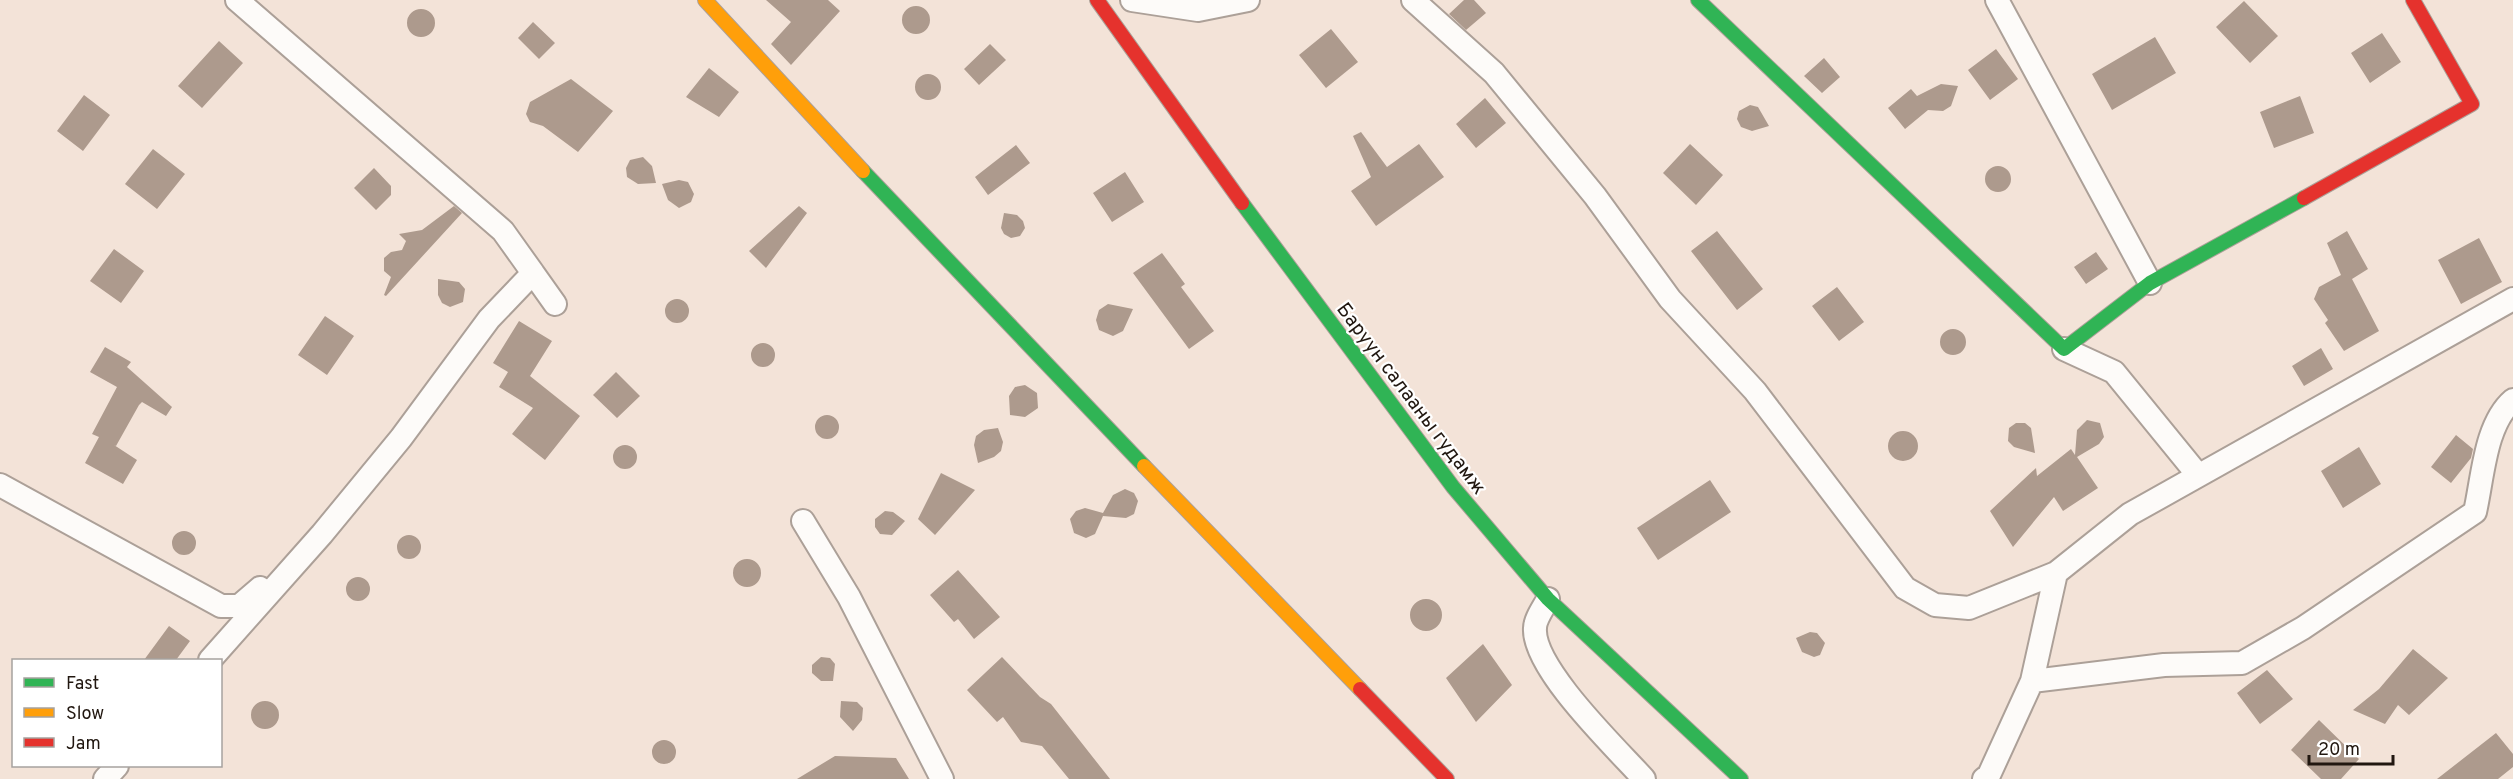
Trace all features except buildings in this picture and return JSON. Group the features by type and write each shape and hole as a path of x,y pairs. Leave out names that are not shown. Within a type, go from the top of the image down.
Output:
{"street":[{"path":"237,0 503,231 555,304"},
{"path":"705,0 942,257 1447,779"},
{"name":"Баруун салааны гудамж","path":"1097,0 1275,249 1446,478 1548,599 1741,779"},
{"path":"1131,0 1198,10 1248,0"},
{"path":"1413,0 1494,73 1595,196 1670,299 1755,391 1905,588 1935,605 1969,608 2056,573 2130,514 2513,299"},
{"path":"1698,0 2064,349 2114,372 2198,475"},
{"path":"1997,0 2150,284"},
{"path":"2064,349 2150,284 2472,104 2413,0"},
{"path":"211,659 322,534 401,438 489,319 533,273"},
{"path":"2032,681 2164,665 2242,663 2303,628 2475,512 2491,441 2502,410 2513,400"},
{"path":"0,485 221,606 239,606 322,534"},
{"path":"803,521 849,597 942,779"},
{"path":"1984,779 1989,775 2032,681 2056,573"},
{"path":"1548,599 1535,628 1540,652 1563,689 1644,779"},
{"path":"105,779 115,767"}],"traffic: fast":[{"path":"1698,0 2064,349 2150,283 2304,198"},
{"path":"863,171 1144,466"},
{"path":"1242,203 1453,487 1548,599 1741,779"}],"traffic: slow":[{"path":"705,0 863,171"},
{"path":"1144,466 1360,689"}],"traffic: jam":[{"path":"1097,0 1242,203"},
{"path":"2304,198 2472,104 2413,0"},
{"path":"1360,689 1447,779"}]}
